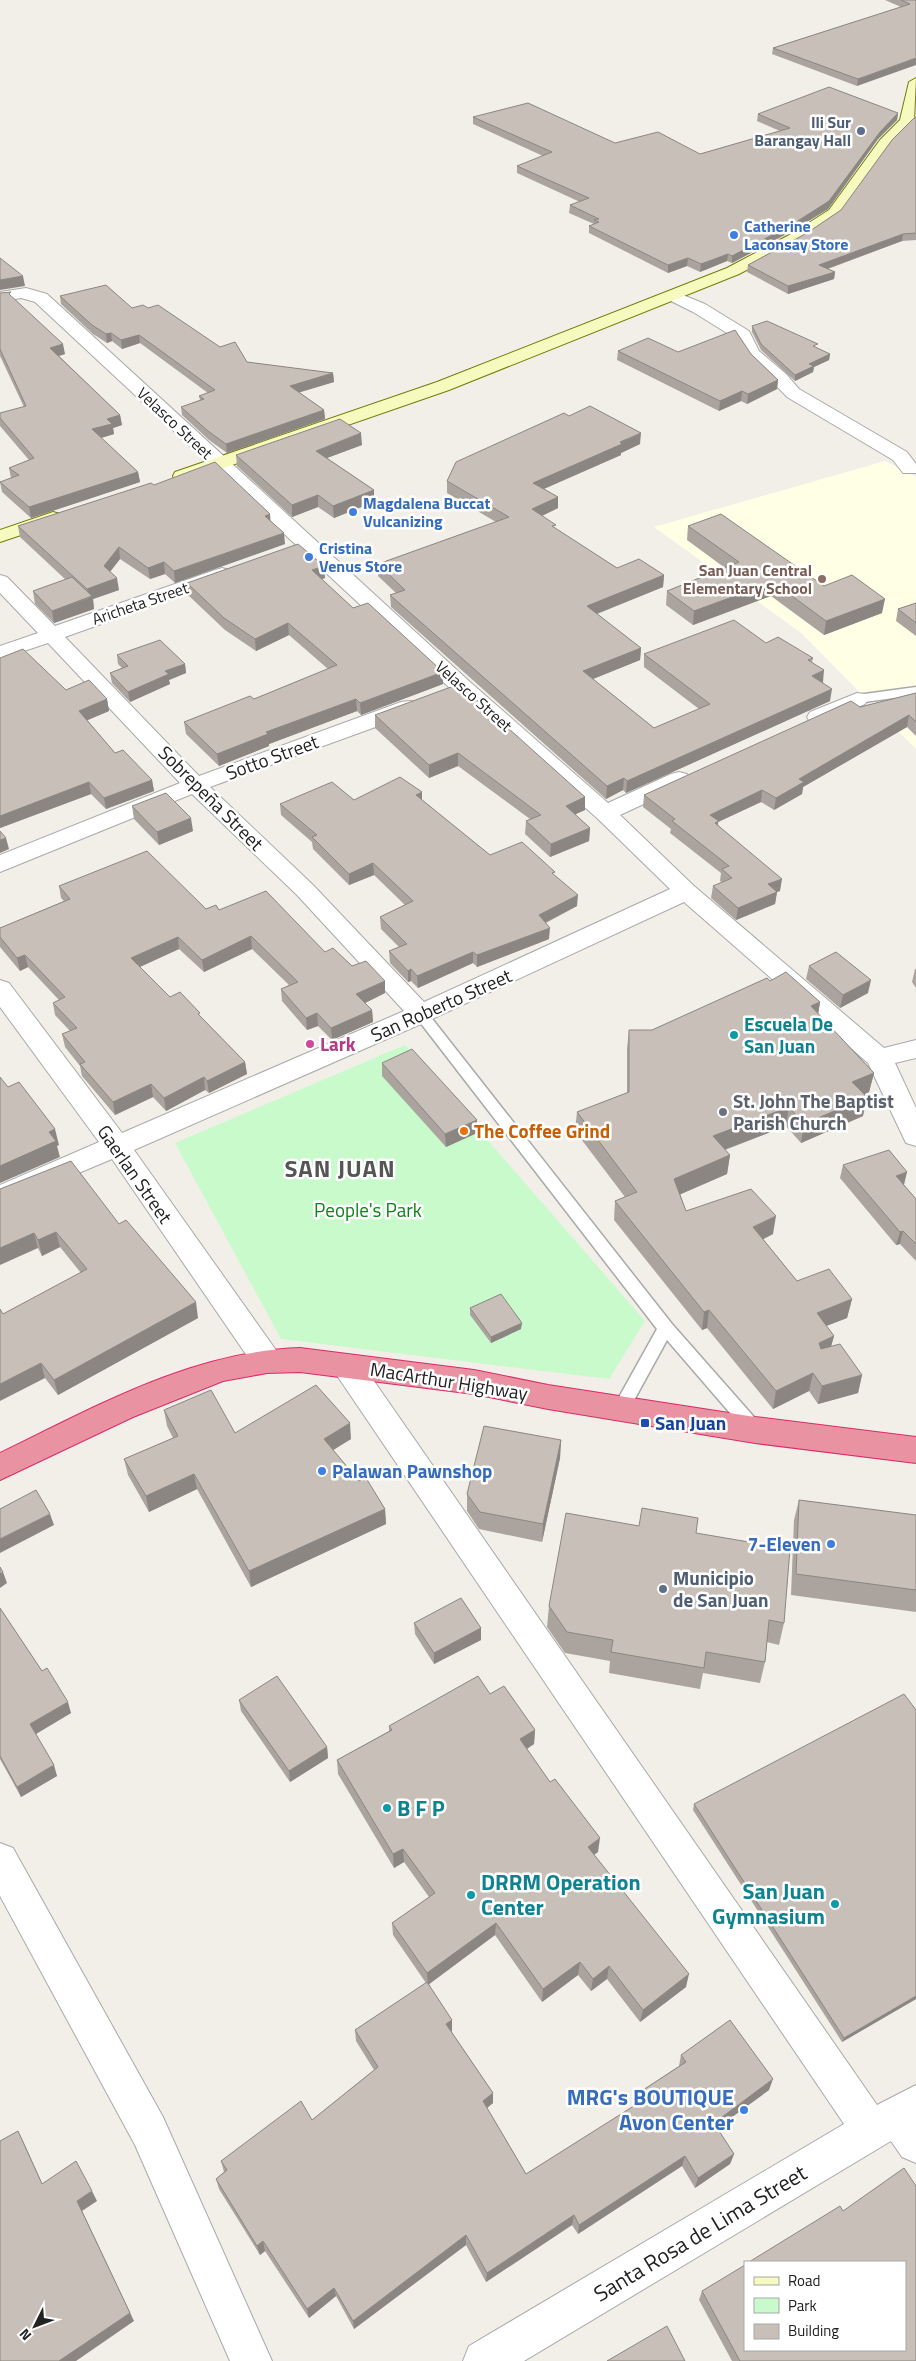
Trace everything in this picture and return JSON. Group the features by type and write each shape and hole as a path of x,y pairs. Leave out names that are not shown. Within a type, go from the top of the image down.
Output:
{"highway":[{"name":"MacArthur Highway","path":"0,1467 122,1408 220,1370 267,1361 300,1360 474,1382 548,1397 754,1430 916,1450"}],"street":[{"path":"164,482 444,386 741,267 806,232 834,213 885,143 908,121 916,82"},
{"name":"Velasco Street","path":"1,296 25,292 34,293 42,298 219,464 444,694 605,813 686,891 879,1058 916,1136"},
{"path":"672,296 700,308 743,335 746,347 753,355 794,393 900,456 910,469"},
{"path":"0,536 73,512"},
{"name":"Aricheta Street","path":"0,653 244,566"},
{"name":"Sobrepeña Street","path":"0,581 196,785 305,890 421,1014"},
{"name":"Sotto Street","path":"0,864 196,785 444,694"},
{"path":"803,724 857,700"},
{"path":"605,813 695,772"},
{"name":"San Roberto Street","path":"0,1196 421,1014 572,946 686,891"},
{"name":"Gaerlan Street","path":"0,989 116,1146 267,1361"},
{"path":"879,1058 916,1049"},
{"path":"347,1366 900,2124"},
{"path":"0,1860 149,2131 251,2361"},
{"name":"Santa Rosa de Lima Street","path":"484,2361 900,2124"}],"lane":[{"path":"857,700 916,692"},
{"path":"421,1014 666,1328 754,1430"},
{"path":"622,1408 666,1328"}],"shaded area":[{"name":"San Juan Central Elementary School","path":"885,461 916,477 916,749 800,632 654,527"}],"green space":[{"name":"People's Park","path":"405,1045 645,1321 609,1379 281,1339 175,1143"}],"building":[{"path":"901,0 916,0 916,58 858,79 773,48 910,4"},
{"path":"829,87 898,113 880,132 829,201 793,224 732,256 728,254 701,264 688,258 668,265 589,226 599,222 594,220 599,219 570,205 589,198 517,166 552,152 473,117 528,103 615,143 658,132 700,154 790,128 758,114"},
{"path":"916,117 916,233 903,234 819,265 835,272 788,286 748,265 807,233 841,210 892,140"},
{"path":"0,258 23,276 0,280"},
{"path":"106,285 132,308 143,305 148,308 158,305 220,347 235,342 247,362 333,373 290,386 324,410 226,444 181,407 204,399 199,396 215,390 139,335 121,340 111,333 106,334 92,325 60,296"},
{"path":"11,292 9,294 63,344 50,348 120,415 107,419 112,424 92,429 138,472 29,507 0,482 19,475 9,468 34,458 0,418 0,413 26,406 0,349 0,293"},
{"path":"767,321 818,344 813,346 830,354 809,364 814,366 795,375 761,344 752,326"},
{"path":"735,330 751,354 778,380 748,394 742,391 720,401 618,351 648,338 678,352"},
{"path":"590,406 641,433 620,442 622,444 533,483 558,497 532,509 556,525 552,526 617,568 639,559 664,575 587,606 641,648 583,671 654,728 710,704 644,654 734,620 766,643 778,637 813,658 808,660 824,670 812,676 832,689 627,781 624,778 607,786 390,595 405,590 378,564 509,517 447,481 456,462 564,413 569,416"},
{"path":"340,419 361,433 316,451 374,490 333,506 318,495 292,505 236,455"},
{"path":"215,462 270,514 265,516 284,533 174,571 164,562 148,568 119,547 104,566 117,578 87,589 18,526 151,483 154,485"},
{"path":"721,514 824,586 852,575 885,599 826,621 773,582 694,611 667,591 739,562 688,526"},
{"path":"298,544 324,566 312,570 353,608 368,603 443,672 360,703 356,699 266,732 268,734 217,754 184,722 250,696 254,699 337,665 288,623 255,639 224,618 187,583"},
{"path":"72,577 92,596 52,611 33,591"},
{"path":"916,603 916,623 898,609"},
{"path":"160,640 185,664 165,671 169,674 128,692 110,673 128,666 117,655"},
{"path":"23,649 66,690 89,680 107,699 79,711 115,753 123,750 152,780 104,798 89,782 0,816 0,658"},
{"path":"459,684 585,797 566,806 590,828 551,844 526,821 541,815 458,753 429,765 375,715"},
{"path":"916,693 916,722 909,715 799,779 804,782 776,798 762,790 710,815 719,821 715,823 782,879 768,884 777,892 738,908 713,886 732,878 722,869 729,866 672,821 675,819 644,795 851,701 860,707"},
{"path":"400,777 422,792 416,795 490,855 522,842 555,872 552,873 578,895 539,915 550,928 477,955 473,952 417,976 411,969 408,971 389,951 407,944 380,917 413,901 373,863 349,874 312,837 317,835 280,804 332,782 354,800"},
{"path":"166,793 191,818 157,832 132,806"},
{"path":"0,831 6,838 0,840"},
{"path":"147,851 206,909 216,905 219,910 266,891 325,952 333,948 352,966 366,961 385,981 356,994 372,1010 331,1028 317,1013 306,1018 281,989 298,982 251,936 202,960 178,937 131,958 170,997 180,992 200,1013 198,1014 245,1062 207,1081 204,1077 164,1098 151,1084 113,1102 80,1064 85,1062 62,1034 77,1028 53,1003 65,997 25,955 17,958 0,937 0,928 70,899 59,886"},
{"path":"836,952 871,980 843,995 809,966"},
{"path":"786,972 820,1002 811,1006 874,1073 852,1082 867,1097 804,1124 789,1107 713,1136 730,1155 674,1179 686,1211 751,1189 776,1216 753,1227 797,1281 829,1269 852,1299 817,1313 834,1336 819,1343 821,1349 840,1344 862,1375 822,1386 813,1373 776,1391 709,1310 704,1312 615,1201 637,1192 577,1112 629,1092 629,1030 652,1030 767,978 770,981"},
{"path":"412,1049 477,1120 445,1134 382,1063"},
{"path":"0,1077 8,1087 19,1082 55,1129 49,1132 56,1141 0,1166"},
{"path":"889,1150 907,1172 896,1176 916,1199 916,1244 903,1231 900,1232 843,1165"},
{"path":"71,1161 119,1224 126,1220 196,1302 54,1380 41,1363 0,1384 0,1309 3,1314 87,1269 56,1232 38,1240 34,1233 0,1248 0,1189"},
{"path":"501,1294 522,1323 491,1337 470,1308"},
{"path":"316,1385 350,1423 324,1439 359,1481 366,1478 385,1509 249,1571 194,1474 146,1496 124,1459 178,1436 164,1410 211,1390 235,1433"},
{"path":"484,1426 561,1440 543,1524 480,1512 467,1494"},
{"path":"36,1490 50,1514 0,1539 0,1509"},
{"path":"799,1500 916,1515 916,1590 796,1574"},
{"name":"Municipio de San Juan","path":"642,1508 698,1518 696,1533 790,1549 784,1623 769,1620 765,1662 706,1652 704,1668 611,1652 613,1640 567,1632 549,1606 566,1513 639,1526"},
{"path":"461,1598 481,1628 434,1653 414,1623"},
{"path":"0,1608 42,1671 47,1668 68,1702 30,1724 54,1765 17,1787 0,1756"},
{"path":"277,1676 327,1747 289,1771 239,1700"},
{"path":"478,1676 490,1694 504,1686 535,1730 520,1739 550,1782 555,1779 600,1838 588,1847 689,1974 643,2010 609,1966 593,1979 580,1962 543,1989 496,1923 427,1973 392,1923 435,1893 403,1849 393,1854 337,1760 392,1730 389,1726"},
{"name":"San Juan Gymnasium","path":"904,1694 916,1710 916,1996 844,2038 694,1804"},
{"path":"427,1982 452,2020 446,2024 493,2093 483,2101 526,2174 648,2097 643,2090 686,2062 681,2055 730,2020 773,2079 714,2123 734,2154 698,2178 685,2156 579,2225 574,2215 487,2273 466,2235 353,2321 334,2288 307,2309 263,2241 257,2246 216,2179 227,2170 221,2161 301,2101 312,2120 378,2067 355,2030"},
{"path":"18,2131 42,2184 76,2161 92,2191 77,2201 130,2313 59,2361 0,2361 0,2141"},
{"path":"904,2168 916,2186 916,2361 740,2361 702,2291 744,2266 744,2351 906,2351 906,2261 751,2261 840,2206 843,2211"},
{"path":"667,2326 685,2361 607,2361"}],"place":[{"name":"Ili Sur Barangay Hall","path":"861,131"},
{"name":"Catherine Laconsay Store","path":"734,235"},
{"name":"Magdalena Buccat Vulcanizing","path":"353,512"},
{"name":"Cristina Venus Store","path":"309,557"},
{"name":"San Juan Central Elementary School","path":"822,579"},
{"name":"Escuela De San Juan","path":"734,1035"},
{"name":"Lark","path":"310,1044"},
{"name":"St. John The Baptist Parish Church","path":"723,1112"},
{"name":"The Coffee Grind","path":"464,1131"},
{"name":"San Juan","path":"645,1423"},
{"name":"Palawan Pawnshop","path":"322,1471"},
{"name":"7-Eleven","path":"831,1544"},
{"name":"Municipio de San Juan","path":"663,1589"},
{"name":"B F P","path":"387,1808"},
{"name":"DRRM Operation Center","path":"471,1895"},
{"name":"San Juan Gymnasium","path":"835,1904"},
{"name":"MRG's BOUTIQUE Avon Center","path":"744,2110"}],"district":[{"name":"SAN JUAN","path":"340,1169"}]}
